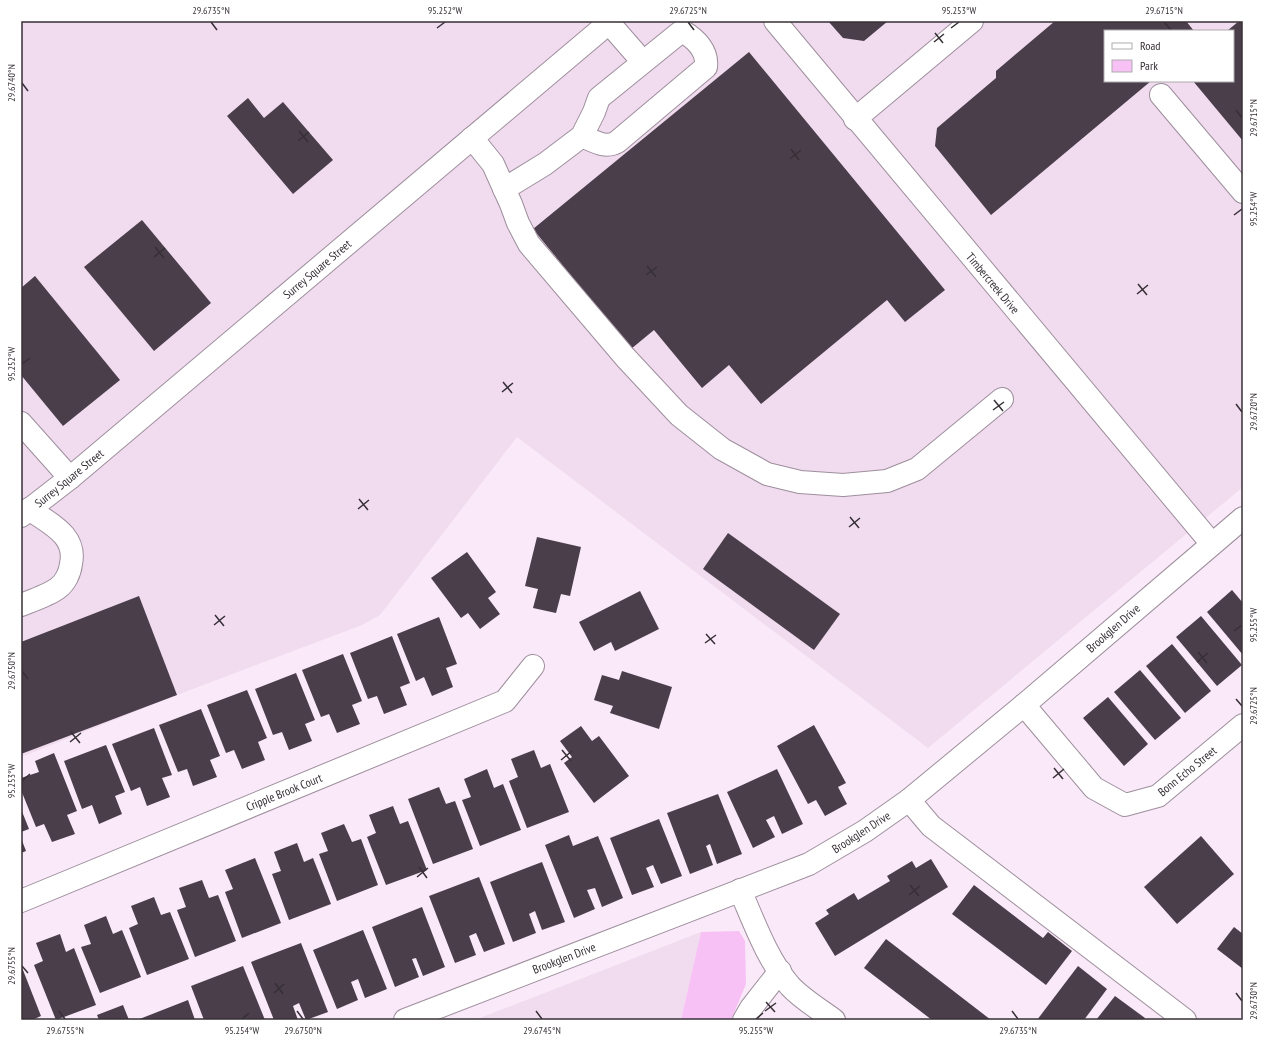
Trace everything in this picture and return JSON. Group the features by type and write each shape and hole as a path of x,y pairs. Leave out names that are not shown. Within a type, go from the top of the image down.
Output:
{"street":[{"name":"Timbercreek Drive","path":"775,21 855,119 1212,544"},
{"path":"855,119 972,21"},
{"path":"610,22 643,62"},
{"name":"Surrey Square Street","path":"25,513 70,478 610,22"},
{"path":"504,189 545,164 582,136 599,98 682,31 689,35 701,47 707,59 706,67 617,142 610,146 582,136"},
{"path":"1162,96 1243,192"},
{"path":"472,138 493,164 518,223 529,244 625,357 679,415 722,449 767,474 800,482 843,485 887,481 917,469 1002,399"},
{"path":"21,423 70,478"},
{"path":"21,605 58,588 70,574 73,555 69,541 61,531 25,513"},
{"name":"Brookglen Drive","path":"405,1020 809,864 865,831 909,800 1024,705 1243,518"},
{"name":"Cripple Brook Court","path":"21,901 505,701 533,666"},
{"name":"Bonn Echo Street","path":"1024,705 1094,788 1125,805 1158,796 1243,725"},
{"path":"909,800 931,826 1185,1020"},
{"path":"740,890 773,961 790,986 834,1020"},
{"path":"744,1020 780,971"}],"shaded area":[{"path":"21,21 1243,21 1243,487 928,748 517,437 380,615 362,625 177,695 21,757"},
{"path":"701,932 681,1020 475,1020"}],"green space":[{"path":"739,931 745,941 746,984 731,1020 681,1020 701,932"}],"building":[{"path":"828,21 888,21 864,41 843,38"},
{"path":"1055,21 1186,21 1193,30 1104,30 1104,82 1150,82 991,215 935,146 937,128 996,78 996,71"},
{"path":"1239,21 1243,21 1243,141 1194,82 1234,82 1234,30 1228,30"},
{"path":"749,52 945,290 905,322 887,300 761,404 729,365 702,388 654,330 631,349 533,229"},
{"path":"248,98 264,118 283,102 333,160 293,194 227,116"},
{"path":"142,220 211,303 154,351 84,267"},
{"path":"35,276 120,380 63,426 21,375 21,288"},
{"path":"728,533 840,614 814,650 703,569"},
{"path":"537,537 581,547 570,596 561,594 556,613 533,608 538,589 525,586"},
{"path":"467,552 496,592 488,598 500,614 480,629 468,613 461,618 431,578"},
{"path":"1232,590 1243,603 1243,655 1207,612"},
{"path":"640,591 659,629 615,651 611,642 594,651 579,622"},
{"path":"139,596 177,695 21,754 21,642"},
{"path":"1201,616 1242,665 1217,686 1176,637"},
{"path":"439,617 457,664 446,668 453,687 432,696 424,677 416,681 397,634"},
{"path":"392,636 410,683 400,687 407,705 384,714 377,696 368,699 350,653"},
{"path":"1172,644 1211,691 1185,713 1146,666"},
{"path":"343,654 362,701 352,705 360,724 337,733 329,714 321,717 302,670"},
{"path":"1140,670 1181,718 1155,740 1114,692"},
{"path":"622,671 672,687 659,729 610,713 613,706 594,700 602,675 619,680"},
{"path":"296,673 315,720 305,724 312,741 289,750 282,732 273,735 255,689"},
{"path":"247,690 267,738 258,742 265,760 242,769 234,750 226,753 207,705"},
{"path":"1108,697 1148,744 1124,766 1083,718"},
{"path":"201,709 220,756 210,760 217,777 193,786 187,769 178,772 159,725"},
{"path":"814,725 846,783 838,787 847,804 825,816 816,800 808,804 777,746"},
{"path":"581,726 592,741 599,736 629,776 594,803 564,763 572,757 560,741"},
{"path":"154,728 172,775 162,778 170,797 147,806 140,787 131,791 112,744"},
{"path":"106,745 125,792 115,796 122,814 99,824 92,805 82,809 64,761"},
{"path":"534,750 541,768 550,764 569,812 527,828 509,781 518,777 511,759"},
{"path":"54,753 77,811 67,815 75,834 52,842 44,824 36,827 21,790 21,778 39,772 35,761"},
{"path":"487,769 494,788 503,784 521,830 480,846 462,800 471,797 464,779"},
{"path":"777,769 803,824 782,834 774,816 766,820 775,837 753,848 727,792"},
{"path":"439,787 446,804 455,801 473,849 433,864 408,799"},
{"path":"718,794 742,854 717,864 710,844 706,846 713,865 690,874 667,813"},
{"path":"393,806 400,824 408,821 427,870 386,885 367,837 376,833 369,815"},
{"path":"21,809 29,829 21,832"},
{"path":"659,819 682,876 661,884 653,865 646,868 654,887 632,895 610,838"},
{"path":"344,824 352,842 361,839 378,885 337,901 319,854 328,851 321,833"},
{"path":"569,835 573,846 598,836 623,898 602,907 595,888 587,890 595,909 574,918 545,845"},
{"path":"1201,836 1234,874 1177,924 1144,887"},
{"path":"21,838 26,851 21,853"},
{"path":"297,843 304,862 313,858 331,904 289,920 272,874 281,871 274,852"},
{"path":"255,858 281,923 242,938 225,892 233,889 225,870"},
{"path":"931,859 948,887 835,956 815,923 829,914 826,910 854,893 858,900 890,881 887,876 912,861 916,868"},
{"path":"542,862 565,922 542,930 535,911 529,914 536,933 513,942 490,882"},
{"path":"479,877 505,944 484,952 476,933 469,936 476,955 455,963 429,896"},
{"path":"202,880 209,898 218,895 236,941 195,957 177,910 186,907 179,888"},
{"path":"974,885 1043,938 1048,932 1072,951 1046,985 952,914"},
{"path":"154,897 161,915 170,912 189,959 147,975 129,928 138,924 131,906"},
{"path":"422,907 445,967 423,976 416,958 412,959 419,977 395,987 372,927"},
{"path":"106,916 113,934 122,930 141,977 100,993 81,947 91,944 84,925"},
{"path":"1234,927 1243,934 1243,969 1217,949"},
{"path":"363,930 387,989 365,998 358,979 351,982 358,1000 337,1009 313,950"},
{"path":"60,934 66,952 74,948 96,1005 56,1020 34,965 43,961 36,943"},
{"path":"886,939 991,1020 932,1020 864,968"},
{"path":"301,943 328,1012 306,1020 299,1003 293,1006 298,1020 274,1020 251,962"},
{"path":"21,965 41,1016 32,1020 21,1020"},
{"path":"243,966 265,1020 204,1020 191,986"},
{"path":"1078,966 1107,989 1084,1020 1037,1020"},
{"path":"1115,996 1145,1018 1144,1020 1096,1020"},
{"path":"188,1000 195,1020 137,1020"},
{"path":"123,1005 129,1020 99,1020 97,1015"}]}
